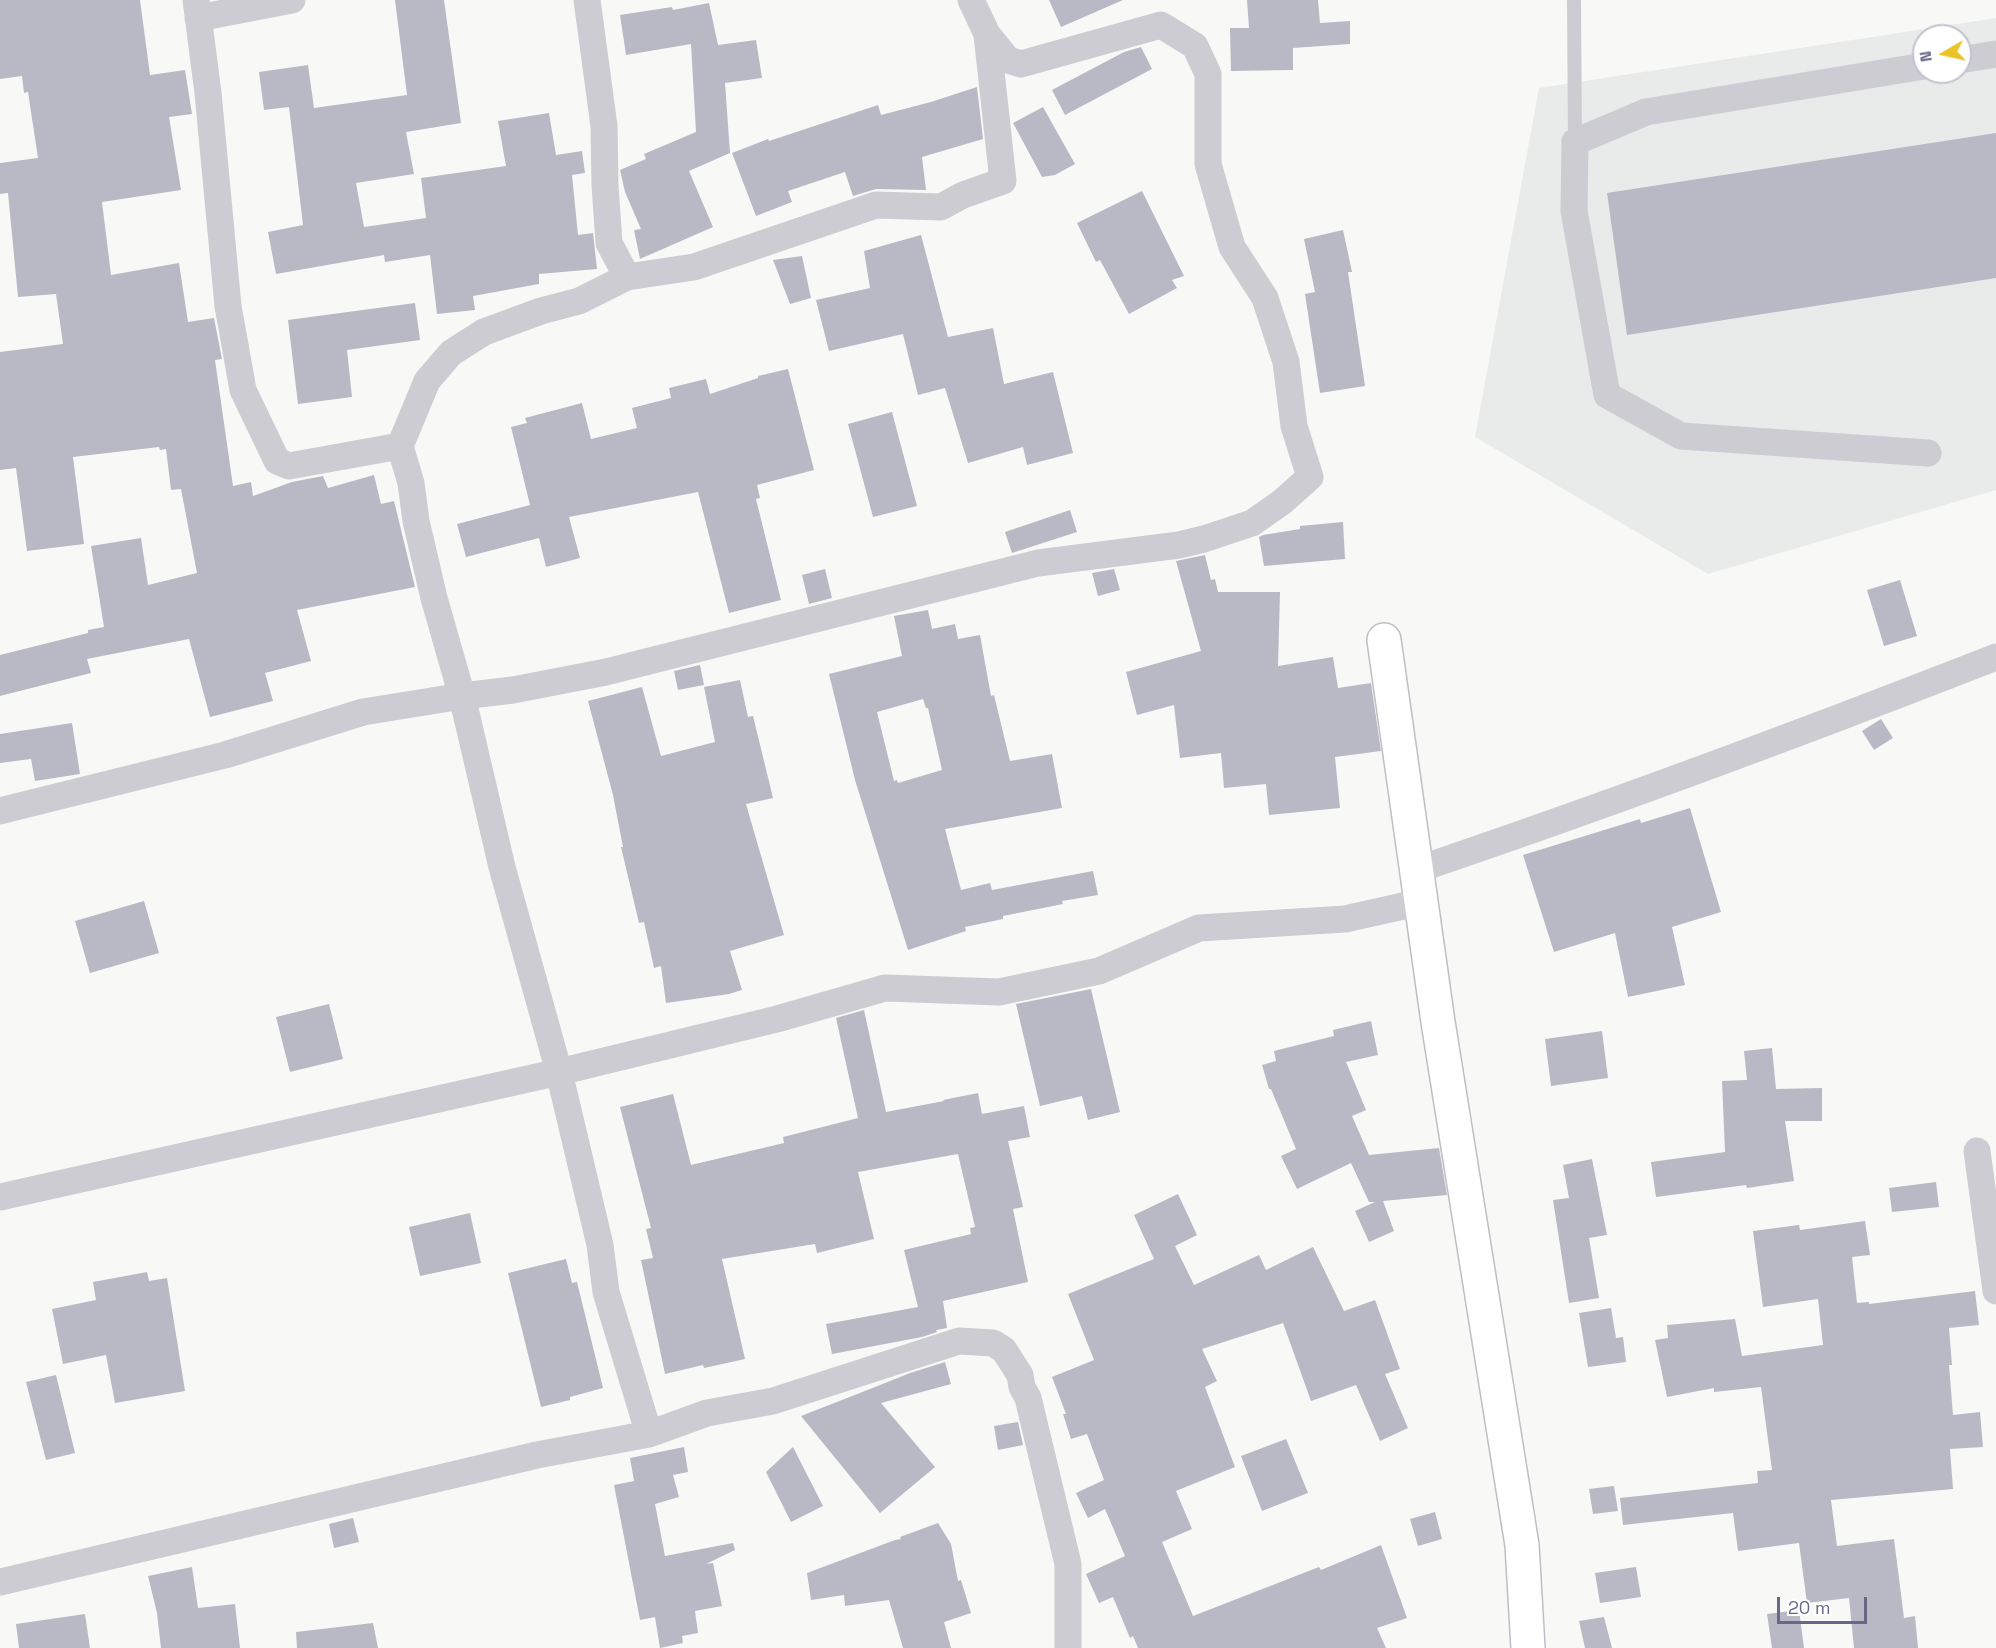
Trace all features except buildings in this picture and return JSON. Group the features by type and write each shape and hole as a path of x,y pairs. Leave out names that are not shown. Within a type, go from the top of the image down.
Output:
{"street":[{"path":"292,0 197,9 208,93 228,306 243,390 277,460 289,466 400,446"},
{"path":"587,0 604,126 609,243 627,277"},
{"path":"0,812 225,755 363,712 513,690 606,672 1038,563 1179,545 1204,539 1252,523 1282,502 1310,477 1294,426 1286,362 1265,297 1232,247 1208,164 1208,74 1195,46 1161,25 1021,64 1008,60 987,34 971,0"},
{"path":"649,1434 606,1292 600,1245 559,1072 502,867 462,696 434,598 416,521 411,483 400,446 427,381 451,353 484,332 541,311 579,301 627,277 694,267 876,205 941,207 963,195 1003,181 987,34"},
{"path":"1972,58 1996,54"},
{"path":"1912,68 1646,112 1575,142 1574,210 1607,395 1681,436 1929,453"},
{"path":"1384,640 1438,1022 1522,1545 1528,1648"},
{"path":"1416,870 1514,837 1838,719 1996,657"},
{"path":"0,1197 559,1072 777,1019 885,988 999,992 1099,971 1199,928 1345,919 1421,902"},
{"path":"1977,1151 1996,1292"},
{"path":"0,1582 537,1455 649,1434 707,1413 773,1401 958,1341 993,1343 1004,1350 1020,1375 1022,1387 1028,1398 1068,1564 1068,1648"}],"lane":[{"path":"1574,0 1575,142"}],"shaded area":[{"path":"1996,18 1996,490 1708,574 1475,437 1539,88 1912,31 1912,84 1972,84 1972,24 1957,24"}]}
